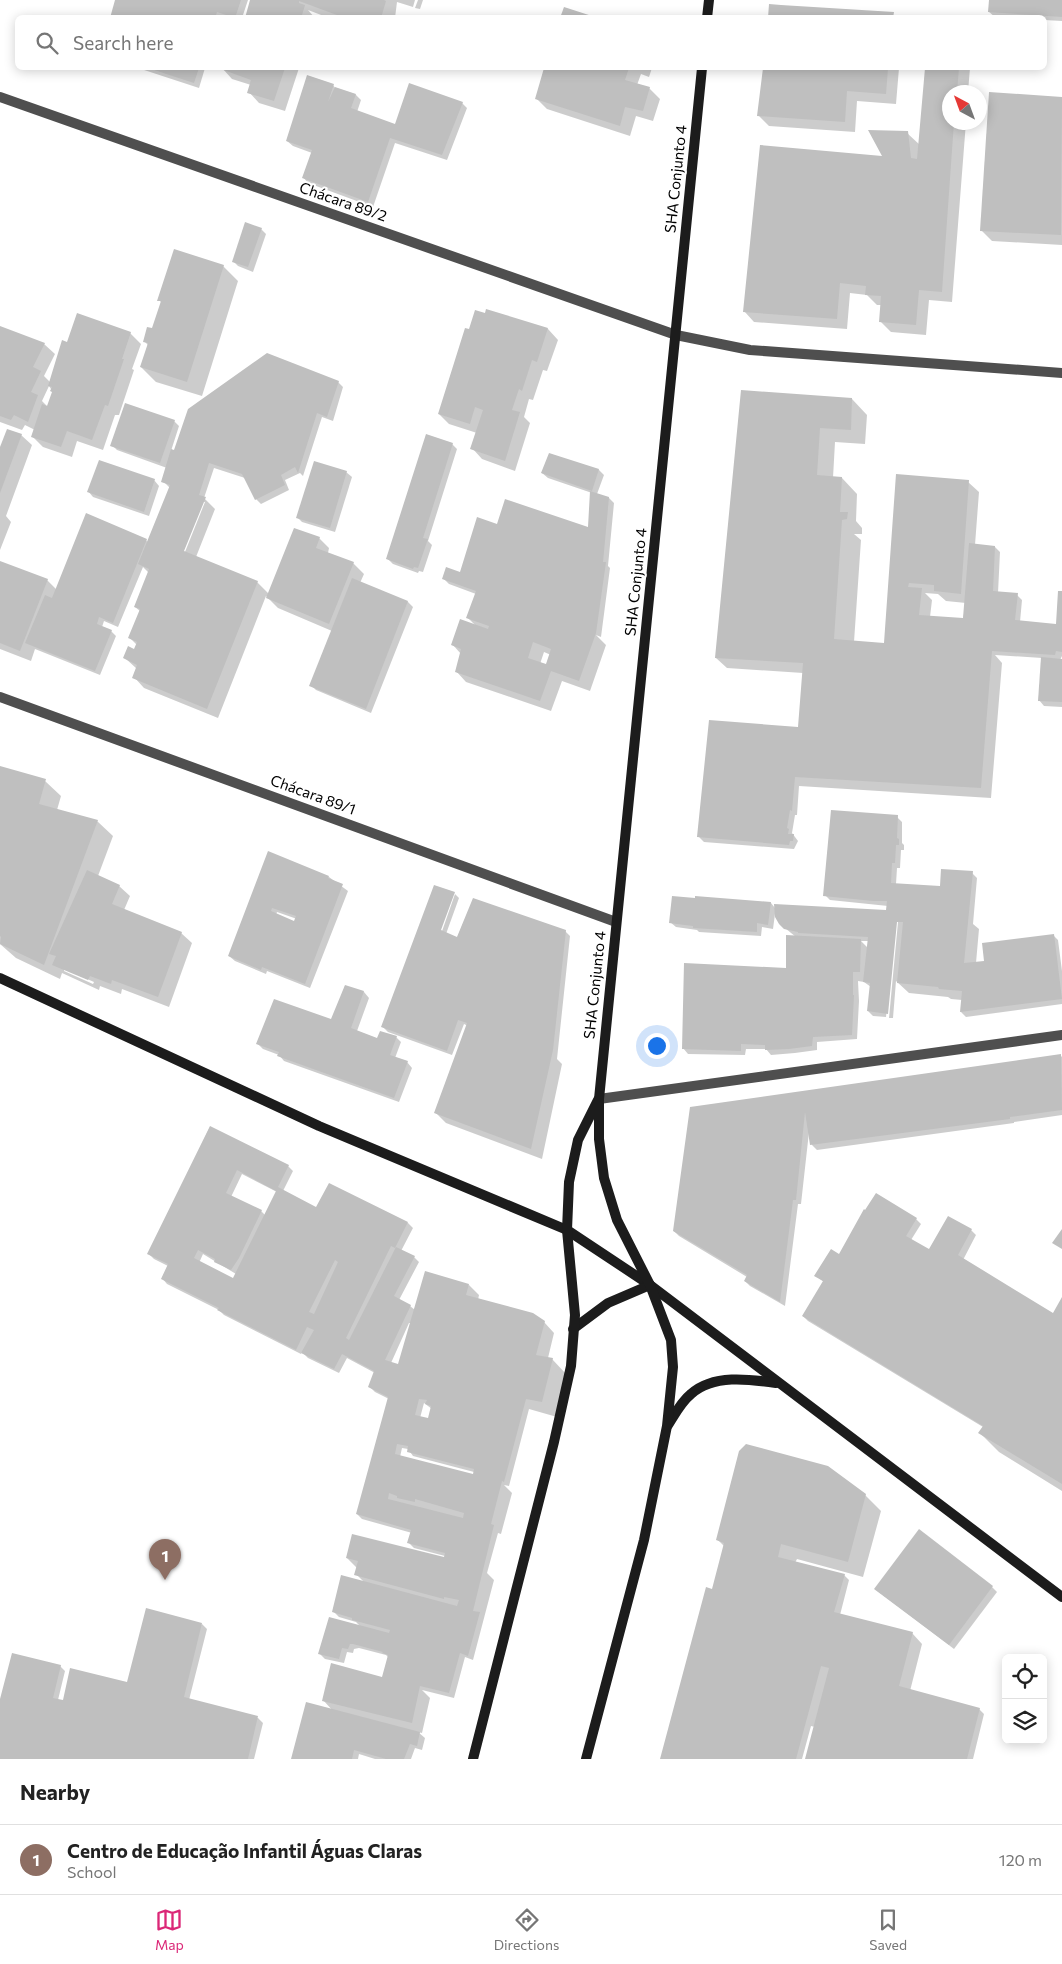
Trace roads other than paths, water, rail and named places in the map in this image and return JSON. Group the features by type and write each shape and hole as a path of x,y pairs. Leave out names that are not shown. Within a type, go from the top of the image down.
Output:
{"street":[{"path":"707,15 709,0"},
{"name":"SHA Conjunto 4","path":"586,1759 644,1540 667,1426 673,1367 671,1340 650,1285 617,1220 604,1178 599,1099 702,70"},
{"name":"Chácara 89/2","path":"0,97 676,335 750,350 1062,373"},
{"name":"Chácara 89/1","path":"0,697 616,922"},
{"path":"0,978 319,1126 567,1230 650,1285 1062,1597"},
{"path":"599,1099 1062,1035"},
{"name":"SHA Conjunto 4","path":"473,1759 554,1442 570,1366 575,1306 567,1230 569,1182 578,1140 599,1099"},
{"path":"573,1329 608,1303 650,1285"},
{"path":"667,1426 692,1393 715,1382 740,1378 778,1383"}],"place":[{"name":"Centro de Educação Infantil Águas Claras","path":"165,1580"}]}
